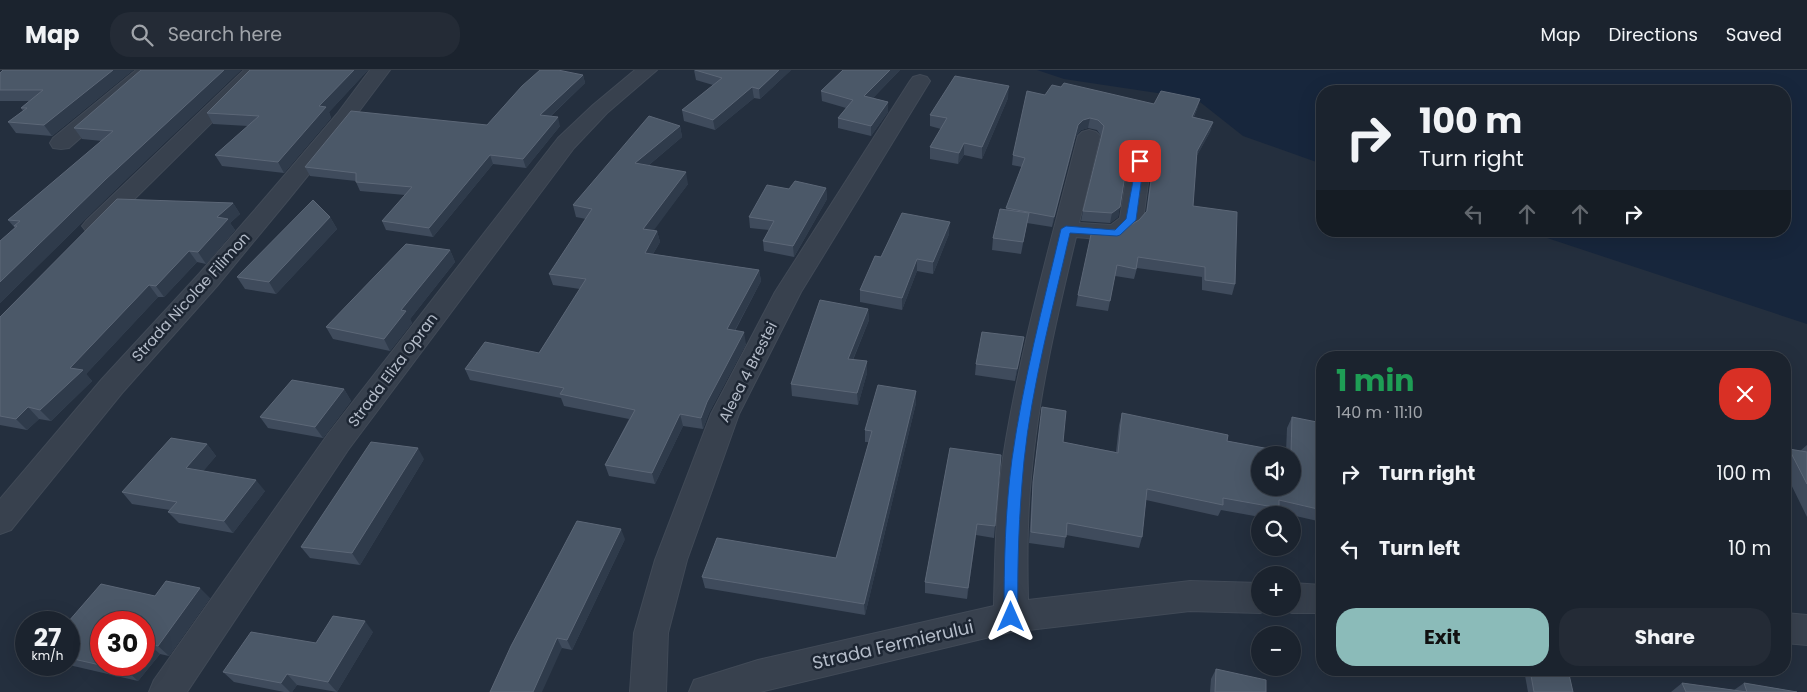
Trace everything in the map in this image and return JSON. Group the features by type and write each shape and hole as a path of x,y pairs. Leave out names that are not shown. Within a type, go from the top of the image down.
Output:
{"street":[{"path":"60,143 148,70"},
{"path":"82,238 255,70"},
{"name":"Strada Nicolae Filimon","path":"0,522 112,386 208,280 280,195 344,118 380,70"},
{"name":"Strada Eliza Opran","path":"167,692 338,442 566,143 600,109 647,70"},
{"name":"Aleea 4 Brestei","path":"648,692 651,633 671,560 725,414 788,292 920,80"},
{"path":"1011,617 1011,544 1018,459 1030,387 1089,136"},
{"path":"1066,229 1117,233 1131,220 1140,161"},
{"name":"Strada Fermierului","path":"707,692 758,676 1011,617 1190,596 1251,598"},
{"path":"1301,598 1316,598"},
{"path":"1791,629 1807,630"}],"water":[{"path":"1037,70 1807,70 1807,324 1544,237 1791,237 1791,85 1316,85 1316,162 1243,136 1200,102 1164,94 1064,79"}],"building":[{"path":"3,70 113,70 44,125 8,122 27,108 21,108 43,90 0,90 0,73"},
{"path":"141,70 224,70 106,179 0,282 0,241 20,221 8,220 113,131 74,128"},
{"path":"250,70 354,70 319,106 326,107 278,162 215,155 259,116 207,113"},
{"path":"540,70 558,70 583,75 540,115 558,117 523,159 490,155 429,228 382,221 412,187 356,182 356,173 305,167 351,111 487,125 522,86"},
{"path":"695,70 779,70 759,89 752,87 713,120 682,110 722,78"},
{"path":"843,70 890,70 864,96 888,102 871,126 838,118 853,100 821,91"},
{"path":"955,76 1009,86 982,147 964,143 959,153 930,147 947,118 930,115"},
{"path":"1064,83 1154,104 1161,91 1200,99 1192,117 1213,122 1197,151 1193,206 1237,212 1235,284 1205,280 1205,267 1138,257 1136,269 1117,265 1110,301 1078,295 1092,230 1124,229 1139,220 1147,211 1155,151 1151,144 1142,142 1134,144 1129,150 1120,207 1112,213 1083,211 1104,126 1098,120 1090,118 1083,120 1078,125 1054,217 1006,208 1025,158 1013,155 1027,91 1045,95 1052,85 1061,87"},
{"path":"649,116 680,126 635,163 686,172 643,229 657,231 645,253 759,270 727,329 744,332 707,402 701,418 680,414 652,473 605,465 635,410 560,394 564,388 465,369 485,342 539,353 586,279 549,274 592,209 573,205"},
{"path":"795,181 826,188 793,246 763,241 774,221 749,217 767,185 789,189"},
{"path":"117,199 233,203 217,217 228,219 198,252 189,251 156,286 149,285 70,368 83,370 40,410 28,407 16,419 0,416 0,317"},
{"path":"313,200 330,217 269,282 237,277"},
{"path":"1000,209 1029,213 1023,242 993,238"},
{"path":"902,213 950,222 933,262 917,259 902,298 860,290 875,256 881,257"},
{"path":"406,244 450,250 401,310 406,311 384,339 326,327"},
{"path":"820,300 868,309 848,359 867,361 857,393 791,384"},
{"path":"982,332 1024,337 1017,369 976,364"},
{"path":"292,380 344,389 315,427 260,417"},
{"path":"878,385 916,391 864,604 702,577 717,538 836,558 872,431 865,430"},
{"path":"1042,407 1066,411 1063,442 1118,453 1122,413 1228,435 1227,441 1254,446 1251,446 1251,496 1301,496 1301,446 1291,446 1292,417 1316,422 1316,509 1279,500 1279,506 1268,506 1223,498 1223,505 1147,489 1142,537 1067,523 1066,537 1031,532 1033,482"},
{"path":"171,438 207,444 186,468 256,480 224,521 168,512 177,502 122,492"},
{"path":"371,442 418,448 352,553 301,547"},
{"path":"950,448 1001,455 995,526 977,524 968,588 925,582"},
{"path":"1791,449 1807,452 1807,484 1791,453"},
{"path":"577,521 621,529 567,640 557,638 533,692 490,692 511,646"},
{"path":"166,581 200,588 158,646 155,645 155,611 90,611 90,663 80,660 80,611 78,611 101,584 155,596"},
{"path":"333,616 365,621 328,682 287,674 281,683 223,672 251,632 316,643"},
{"path":"1216,669 1266,680 1266,692 1215,692"},
{"path":"1531,676 1569,676 1573,692 1534,692"},
{"path":"1682,683 1747,692 1686,692"},
{"path":"1744,683 1797,692 1747,692"}],"route":[{"path":"1011,617 1011,544 1018,459 1030,387 1066,229 1117,233 1131,220 1140,161"}]}
